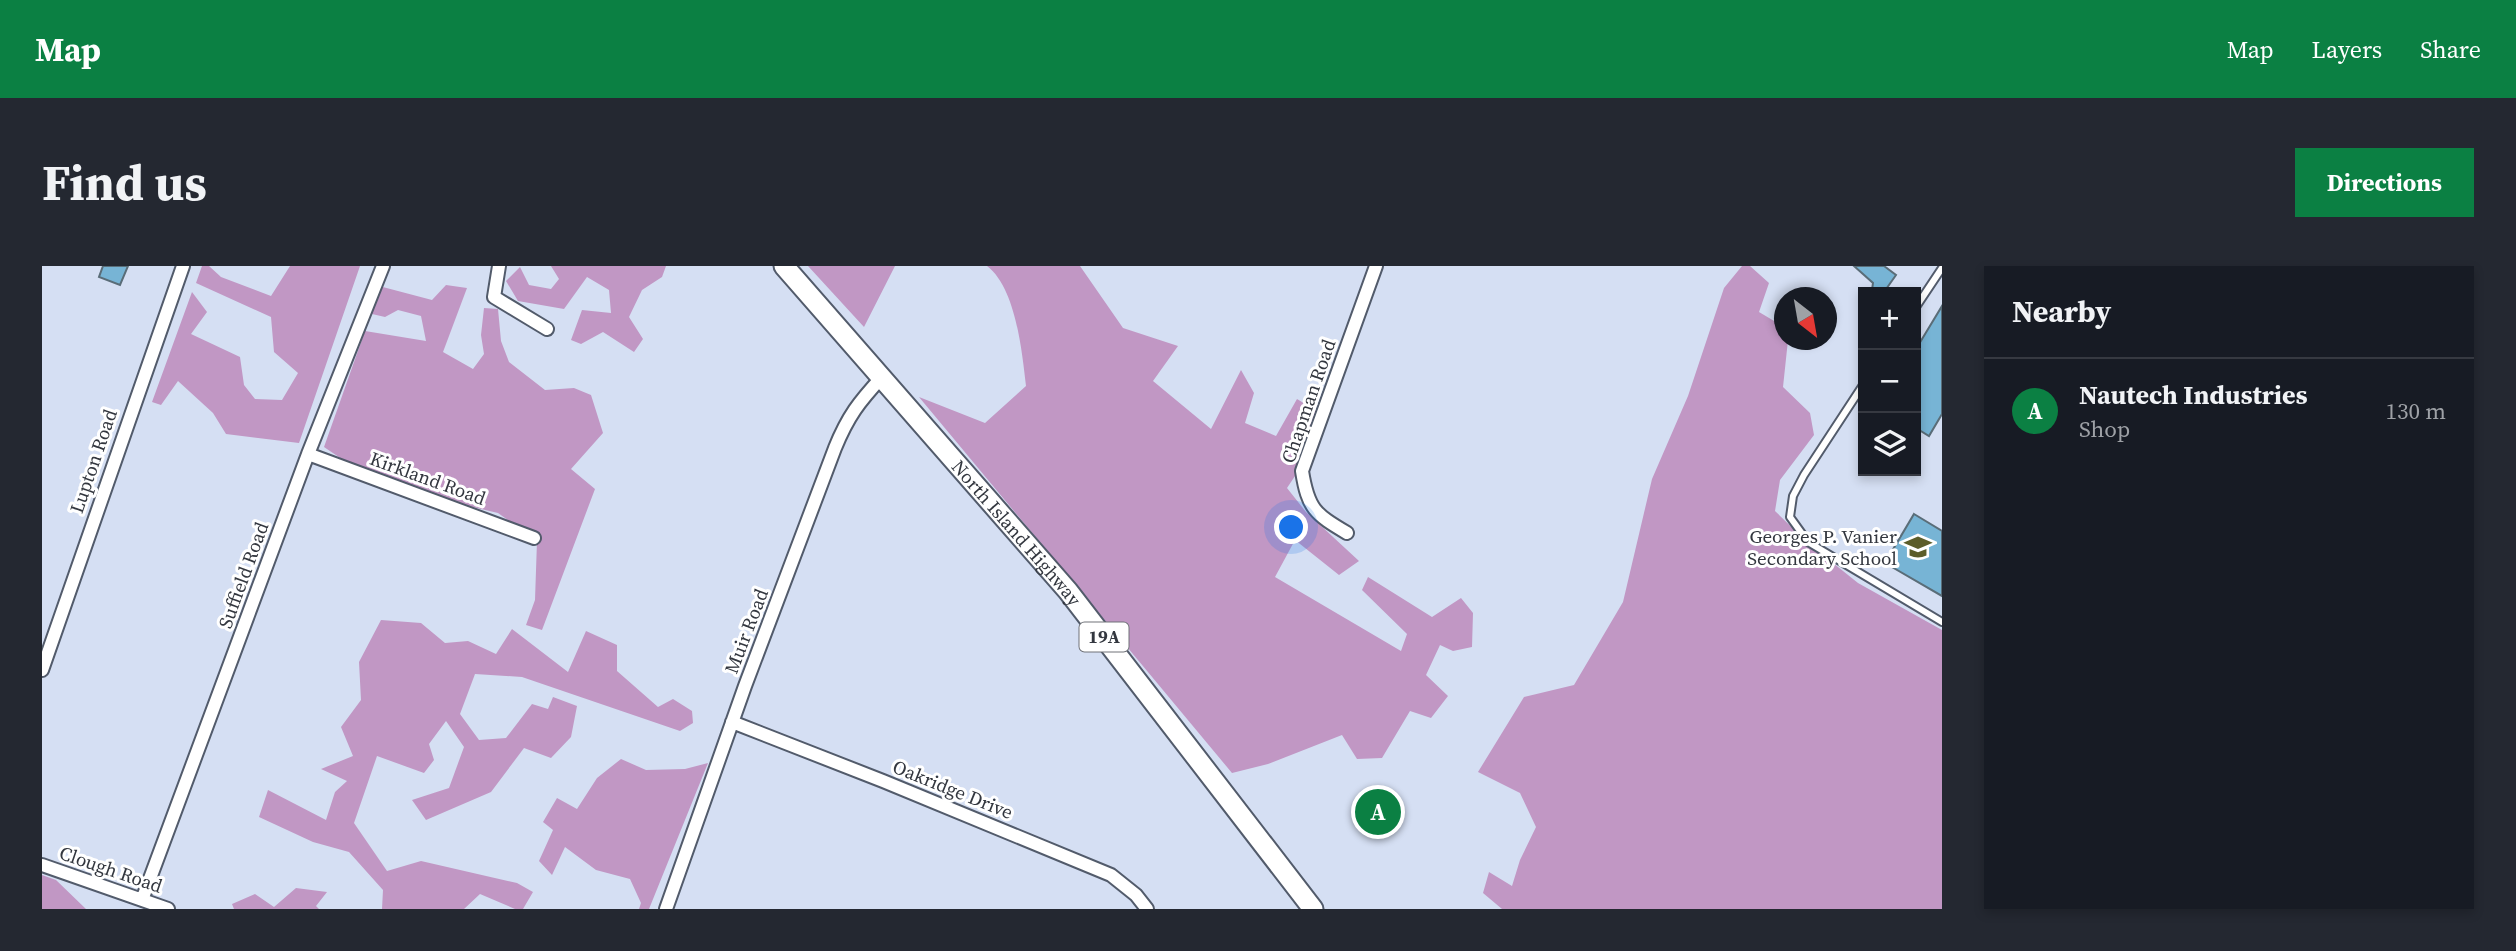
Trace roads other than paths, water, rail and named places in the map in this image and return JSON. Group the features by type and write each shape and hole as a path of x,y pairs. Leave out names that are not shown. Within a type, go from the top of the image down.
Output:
{"main road":[{"name":"North Island Highway","path":"784,266 1069,591 1313,909"}],"street":[{"name":"Lupton Road","path":"42,670 183,266"},
{"name":"Suffield Road","path":"142,900 308,454 383,266"},
{"path":"499,266 494,297 547,329"},
{"name":"Chapman Road","path":"1347,533 1318,516 1305,494 1302,471 1376,266"},
{"name":"Muir Road","path":"667,909 732,722 847,421 856,405 882,377"},
{"name":"Kirkland Road","path":"308,454 534,538"},
{"name":"Oakridge Drive","path":"732,722 1111,875 1136,895 1147,909"},
{"name":"Clough Road","path":"42,865 168,909"}],"lane":[{"path":"1921,300 1942,268"},
{"path":"1858,393 1804,475 1793,496 1790,517 1808,542 1942,622"}],"place":[{"name":"Georges P. Vanier Secondary School","path":"1918,547"},
{"name":"Nautech Industries","path":"1378,812"}]}
